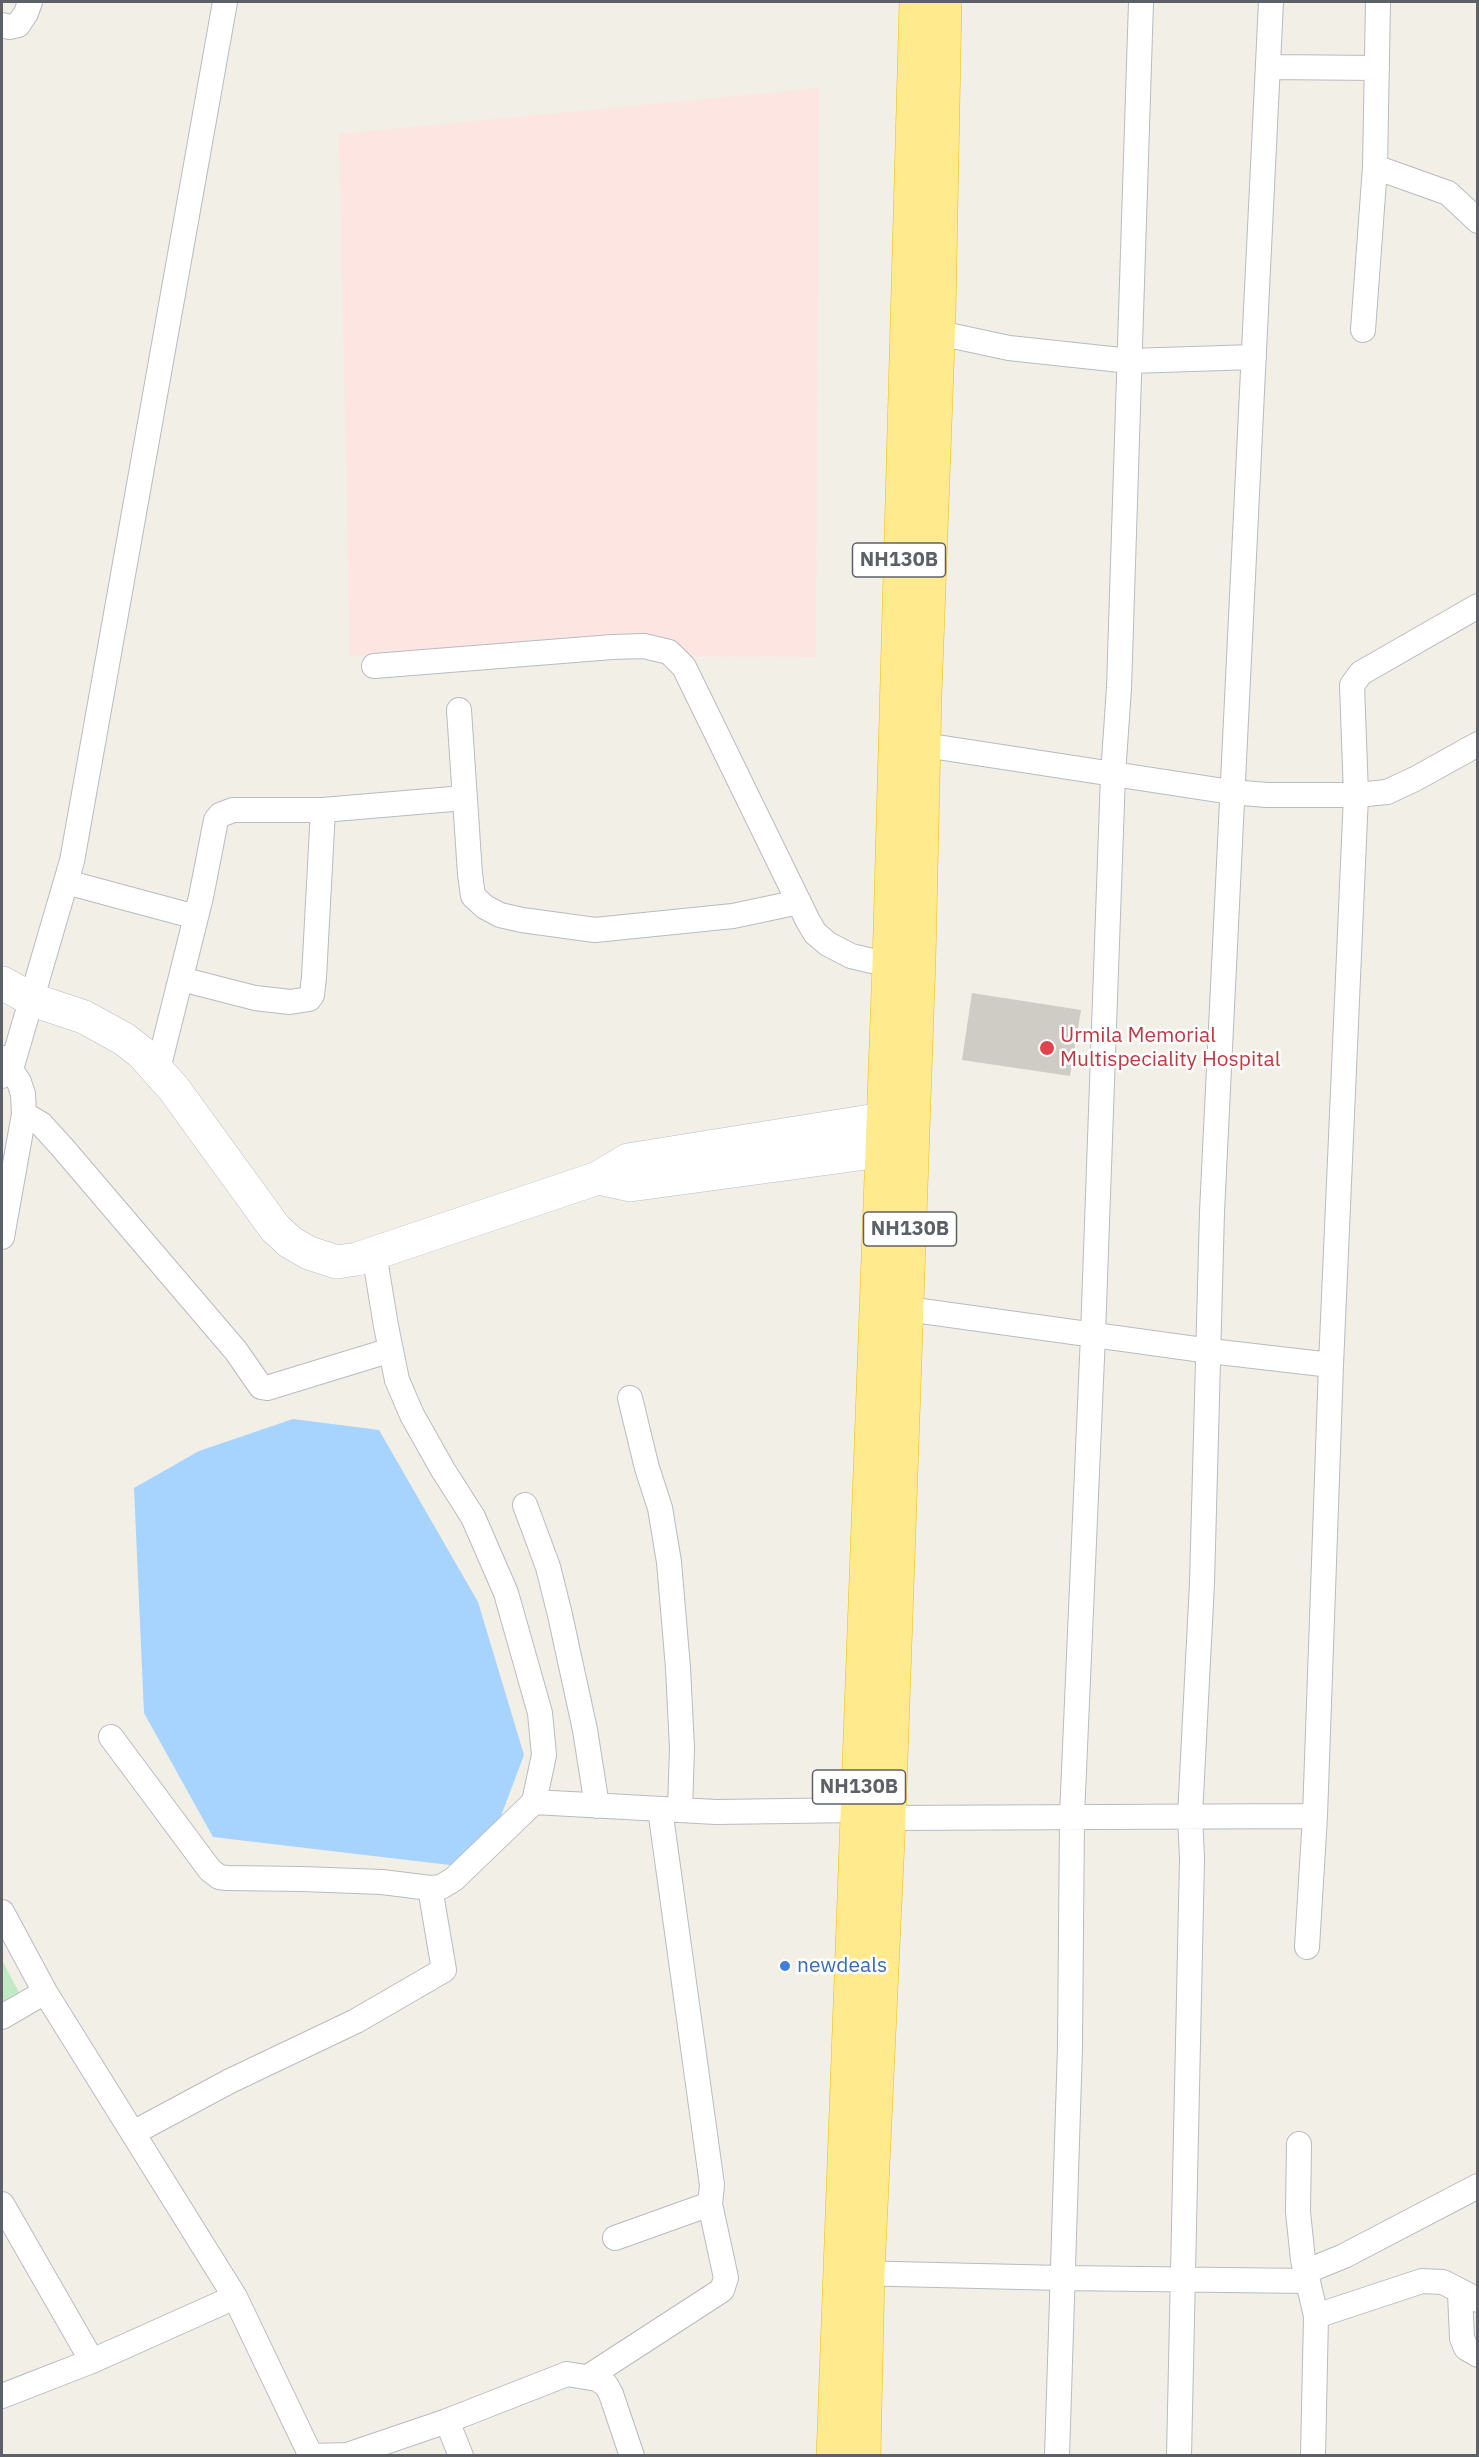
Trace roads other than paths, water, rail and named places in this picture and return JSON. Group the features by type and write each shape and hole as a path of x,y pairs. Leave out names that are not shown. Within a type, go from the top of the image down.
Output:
{"highway":[{"name":"NH130B","path":"874,1814 907,1310 889,965 916,2"},
{"name":"NH130B","path":"833,2456 854,2273 874,1814 897,1134 924,745 939,333 945,2"},
{"name":"NH130B","path":"854,2273 864,2456"}],"street":[{"path":"2,25 9,27 18,25 30,2"},
{"path":"2,1237 24,1114 23,1094 7,1059 33,1000 72,861 225,2"},
{"path":"1057,2456 1070,2047 1072,1816 1094,1335 1113,776 1119,688 1141,2"},
{"path":"1179,2456 1192,1857 1190,1816 1210,1351 1212,1212 1271,2"},
{"path":"1363,330 1375,167 1378,2"},
{"path":"1268,67 1377,68"},
{"path":"1375,167 1448,193 1478,221"},
{"path":"939,333 1009,348 1130,361 1254,357"},
{"path":"1307,1947 1315,1816 1331,1365 1356,795 1352,685 1361,673 1478,606"},
{"path":"374,666 612,647 644,646 669,652 684,667 815,933 828,944 851,956 889,965"},
{"path":"459,710 473,896 485,907 500,915 596,930 733,916 799,902"},
{"path":"924,745 1113,776 1231,792 1267,795 1356,795 1387,792 1478,744"},
{"path":"158,1069 196,917 216,820 220,815 233,810 323,810 464,798"},
{"path":"181,979 255,998 290,1002 309,999 312,994 314,977 323,810"},
{"path":"66,882 196,917"},
{"path":"2,983 33,1000 84,1017 124,1039 158,1069 275,1228 290,1242 317,1257 337,1262 357,1259 598,1178 628,1160 897,1134"},
{"path":"24,1114 41,1124 62,1147 236,1351 261,1387 267,1388 391,1350"},
{"path":"111,1737 210,1870 219,1877 382,1882 430,1888 441,1887 454,1879 534,1802 544,1755 540,1713 506,1593 473,1517 412,1415 398,1380 374,1253"},
{"path":"907,1310 1331,1365"},
{"path":"588,2377 722,2290 726,2278 710,2204 712,2185 670,1809 682,1737 669,1562 660,1508 630,1398"},
{"path":"525,1505 548,1566 560,1615 585,1730 597,1806"},
{"path":"534,1802 716,1812 1315,1816"},
{"path":"133,2133 230,2081 356,2021 444,1970 430,1888"},
{"path":"2,1912 45,1992 235,2297 311,2455 361,2453 567,2374 597,2379 606,2385 632,2456"},
{"path":"2,2017 45,1992"},
{"path":"1299,2144 1298,2212 1306,2276 1316,2316 1313,2456"},
{"path":"854,2273 1062,2278 1306,2276 1478,2186"},
{"path":"2,2204 92,2361"},
{"path":"615,2238 710,2204"},
{"path":"1316,2316 1422,2281 1443,2282 1469,2296 1462,2338 1466,2348 1478,2355"},
{"path":"2,2396 92,2361 235,2297"},
{"path":"447,2421 461,2456"}],"water":[{"path":"293,1419 379,1430 478,1602 524,1755 493,1837 458,1866 213,1837 144,1713 134,1488 199,1451"}],"place":[{"name":"Urmila Memorial Multispeciality Hospital","path":"1047,1048"},
{"name":"newdeals","path":"785,1966"}]}
